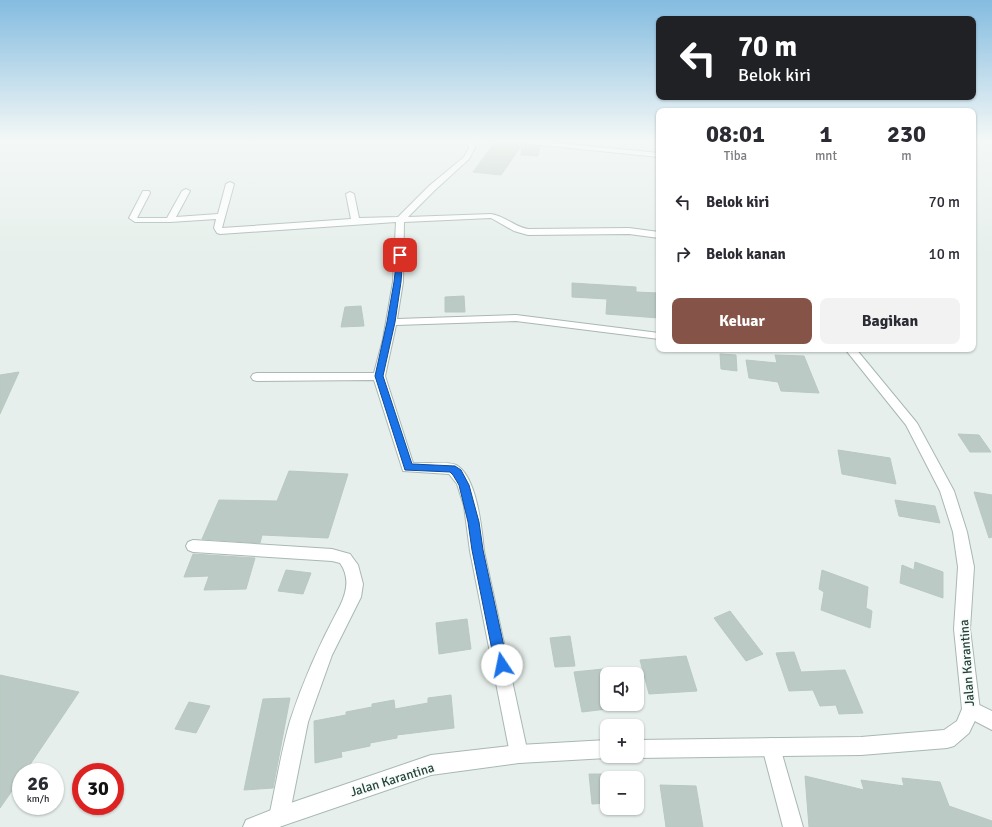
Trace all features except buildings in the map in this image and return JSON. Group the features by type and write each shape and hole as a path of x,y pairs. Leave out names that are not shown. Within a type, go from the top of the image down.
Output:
{"street":[{"path":"442,180 400,220 398,282 379,376 408,468 452,469 457,472 464,485 474,522 477,550 519,754"},
{"path":"230,184 218,228 220,231 355,221 491,216 497,217 517,230 528,232 629,231 656,234"},
{"path":"170,220 186,191"},
{"path":"146,193 133,218 137,220 170,220 221,216"},
{"path":"350,194 355,221"},
{"path":"391,322 522,318 656,336"},
{"name":"Jalan Karantina","path":"644,749 860,746 947,738 963,727 971,710 962,629 966,566 960,532 947,491 911,423 852,352"},
{"path":"257,377 379,376"},
{"path":"192,546 332,555 345,558 350,565 355,584 353,597 324,653 299,722 279,817"},
{"path":"971,710 992,721"},
{"path":"771,747 793,827"},
{"name":"Jalan Karantina","path":"253,827 431,765 519,754 600,749"}],"route":[{"path":"400,255 398,282 388,339 379,376 408,468 452,469 457,472 464,485 474,522 477,550 502,665"}]}
